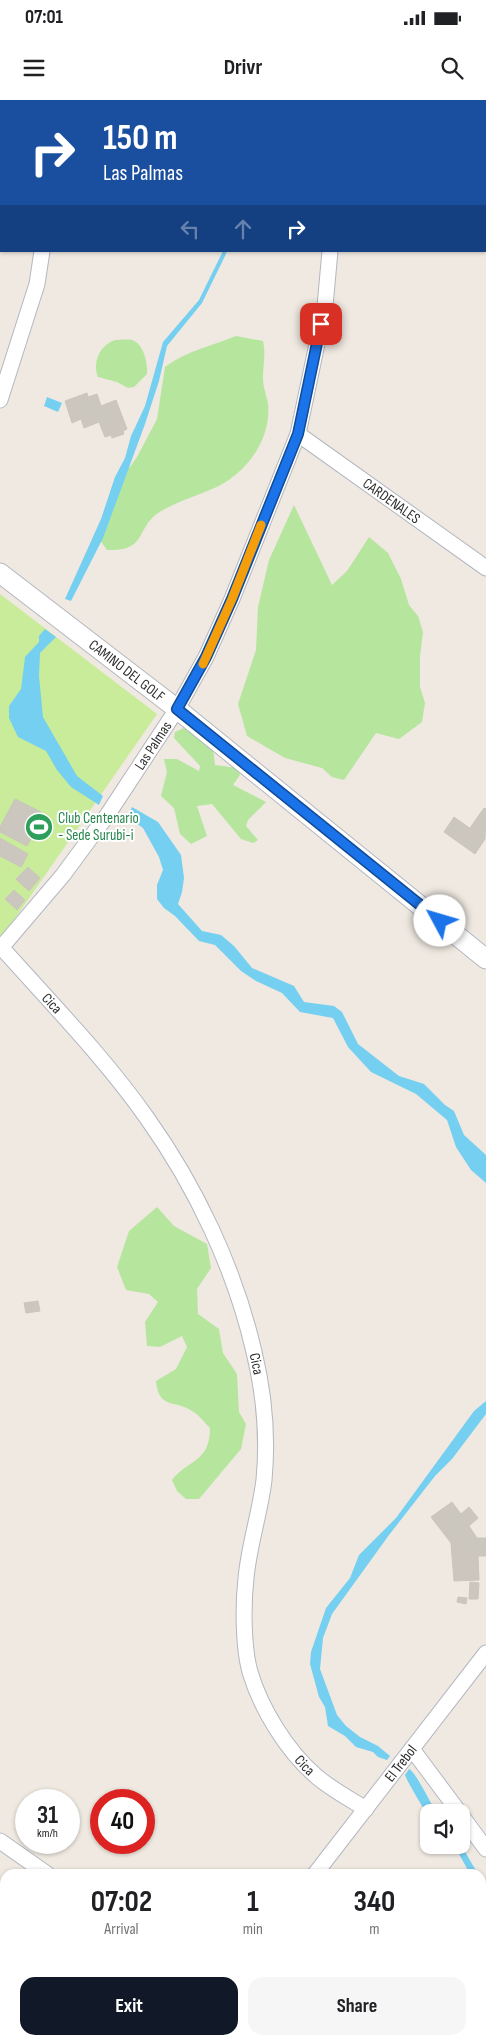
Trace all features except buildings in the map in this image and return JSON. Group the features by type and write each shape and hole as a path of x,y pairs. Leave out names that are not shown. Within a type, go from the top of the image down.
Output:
{"street":[{"path":"0,400 37,284 42,252"},
{"path":"298,434 325,306 330,252"},
{"name":"CARDENALES","path":"298,434 486,568"},
{"name":"Las Palmas","path":"1,948 63,875 108,814 177,709 206,657 232,599 298,434"},
{"name":"CAMINO DEL GOLF","path":"0,573 177,709 486,959"},
{"name":"Cica","path":"1,948 92,1049 147,1118 194,1194 222,1252 255,1353 266,1439 264,1482 246,1578 244,1620 250,1671 266,1709 286,1743 316,1776 366,1809"},
{"name":"El Trebol","path":"319,1869 486,1653"},
{"path":"412,1749 453,1804"},
{"path":"470,1828 486,1849"},
{"path":"0,1841 40,1869"}],"green space":[{"path":"236,336 263,341 264,346 263,382 268,404 268,416 263,439 257,450 243,468 224,483 158,513 146,525 135,543 129,547 120,550 107,550 100,540 111,489 119,474 130,467 137,457 157,419 165,367 190,353"},
{"path":"115,340 132,340 142,350 147,365 147,374 134,387 128,388 117,382 98,377 96,366 101,350"},
{"path":"294,505 332,585 347,571 369,537 388,553 401,579 409,605 418,616 423,632 420,657 420,687 425,703 422,722 399,739 376,733 344,780 332,777 322,768 285,758 247,736 238,704 256,650 258,607 269,560"},
{"name":"Club Centenario - Sede Surubi-i","path":"0,594 157,714 0,940"},
{"path":"186,727 212,740 215,765 238,768 240,775 233,785 266,802 248,820 246,826 258,840 253,843 241,839 212,804 197,806 207,836 191,844 180,834 174,808 161,796 167,772 164,759 177,759 199,771 200,766 174,738 175,732"},
{"path":"157,1207 174,1226 207,1244 211,1268 197,1289 198,1314 219,1329 223,1353 237,1374 239,1412 246,1424 241,1449 199,1499 186,1499 177,1491 172,1480 202,1454 209,1439 210,1428 192,1411 164,1400 160,1396 156,1381 176,1369 187,1347 182,1336 160,1347 147,1346 145,1322 158,1302 149,1294 126,1290 117,1267 129,1231"}],"water":[{"path":"223,252 227,252 202,303 167,346 159,381 145,424 103,538 71,601 65,599 101,519 115,477 125,458 131,436 145,406 163,342 199,300"},
{"path":"47,397 62,403 58,412 44,406"},
{"path":"45,629 56,637 40,653 39,676 43,717 77,776 103,796 99,805 71,787 57,770 46,751 18,737 9,718 9,706 21,689 25,657 39,642 39,636"},
{"path":"132,807 158,822 181,855 184,878 178,904 202,931 221,935 234,946 252,968 294,986 304,1002 334,1006 342,1012 358,1044 399,1076 424,1084 445,1105 454,1111 464,1135 486,1155 486,1183 471,1170 456,1147 447,1120 416,1094 371,1072 348,1047 333,1018 300,1012 282,993 256,981 241,971 215,945 199,941 175,916 164,908 157,899 157,885 163,870 159,857 143,828 128,817"},
{"path":"486,1401 486,1414 452,1459 435,1476 389,1535 332,1614 323,1638 320,1669 337,1715 346,1726 360,1737 378,1746 390,1756 387,1760 378,1757 373,1752 356,1747 345,1736 328,1726 325,1707 319,1697 310,1664 311,1652 326,1608 350,1578 359,1555 396,1518 474,1411"},
{"path":"409,1769 416,1776 432,1804 421,1804 405,1775"},
{"path":"459,1854 466,1854 475,1869 467,1869"}],"slow traffic":[{"path":"203,664 232,599 261,525"}],"place":[{"name":"Club Centenario - Sede Surubi-i","path":"39,827"}],"route":[{"path":"321,324 298,434 232,599 206,657 177,709 440,921"}]}
